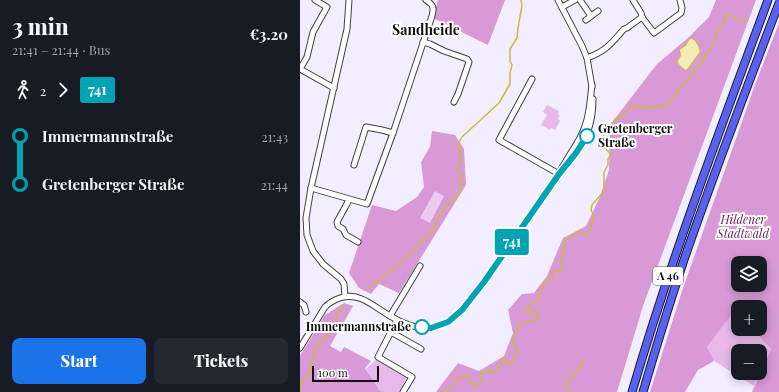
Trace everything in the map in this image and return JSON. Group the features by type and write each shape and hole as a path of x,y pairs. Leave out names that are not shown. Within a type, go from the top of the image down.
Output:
{"highway":[{"name":"A 46","path":"632,392 679,245 768,0"},
{"name":"A 46","path":"643,392 688,248 779,3"}],"street":[{"path":"315,0 327,7 313,32 307,57 300,69 334,88"},
{"path":"344,296 344,284 341,279 324,264 313,250 307,235 303,217 347,29 349,0"},
{"path":"311,188 367,204 393,133 432,16 434,9 431,3 426,0"},
{"path":"300,348 325,307 336,299 344,296 355,296 375,305 397,320 410,325 431,328 448,322 473,298 559,174 582,144 588,132 593,108 593,93 587,58 558,0"},
{"path":"562,7 576,0"},
{"path":"580,0 591,16"},
{"path":"633,0 642,17 654,33 680,13 682,8 680,0"},
{"path":"586,20 598,11"},
{"path":"587,58 608,48 624,29 642,17"},
{"path":"423,42 468,59 469,62 454,102"},
{"path":"532,79 499,140 559,174"},
{"path":"354,165 366,127 393,133"},
{"path":"349,200 337,222 338,226 346,235 358,242"},
{"path":"390,316 420,266"},
{"path":"300,302 304,305 306,312"},
{"path":"397,320 378,357 412,377 403,392"},
{"path":"391,332 421,349"}],"shaded area":[{"path":"691,38 695,40 700,52 687,70 685,70 677,62 680,57 679,50 686,45"},
{"path":"547,105 559,111 558,114 560,115 558,119 560,121 555,130 551,128 550,130 541,125 547,115 543,112"},
{"path":"435,191 444,196 430,223 420,218"},
{"path":"731,314 731,336 759,336 766,344 731,344 731,372 714,361 707,347"},
{"path":"767,345 771,349 767,358"},
{"path":"376,360 407,377 399,392 380,391 366,369"},
{"path":"744,380 757,380 754,386"}],"green space":[{"path":"438,0 505,0 488,45 433,18"},
{"path":"716,0 756,0 643,306 617,392 436,392 458,363 479,371 504,356 513,333 508,310 522,294 534,293 547,276 563,238 586,226 599,199 609,170 610,125 657,64 688,38 709,17"},
{"name":"Hildener Stadtwald","path":"779,23 779,392 752,392 757,380 767,380 767,358 771,349 759,336 767,336 767,300 731,300 731,315 707,347 714,361 698,370 685,392 650,392 682,291 756,82"},
{"path":"432,131 455,135 464,149 466,185 399,293 379,284 371,294 359,288 349,273 372,205 396,211 417,197 424,187 421,162 430,147"},
{"path":"344,303 353,306 330,346 341,352 344,347 371,361 365,368 380,391 386,392 300,392 300,356 325,315"}],"waterway":[{"path":"367,289 398,265 434,229 437,218 458,194 461,188 462,175 457,170 460,163 460,151 458,144 462,137 499,103 510,84 512,65 510,61 510,49 517,38 522,6 521,0"},
{"path":"443,392 449,389 460,377 467,376 471,379 471,383 477,385 482,381 481,373 484,371 488,370 492,373 494,372 505,358 510,364 513,362 514,356 518,351 512,341 515,338 517,329 522,324 536,320 538,315 534,310 529,314 527,312 528,309 531,304 539,300 543,286 547,280 551,280 553,278 553,272 555,270 559,272 562,270 563,265 561,261 565,241 578,232 587,235 589,231 594,217 591,210 592,205 604,191 604,172 611,154 604,147 604,133 611,131 615,119 624,115 631,106 650,107 668,104 701,62 714,42 719,28 723,24 727,15 732,16 736,20 745,20"},
{"path":"300,389 302,381 309,375 314,354 318,345 335,327 337,313 344,306"},
{"path":"571,392 565,386 585,360"}],"bus line":[{"name":"741","path":"422,327 431,328 448,322 473,298 587,136"}],"place":[{"name":"Gretenberger Straße","path":"587,136"},
{"name":"Immermannstraße","path":"422,327"}],"district":[{"name":"Sandheide","path":"426,30"}]}
